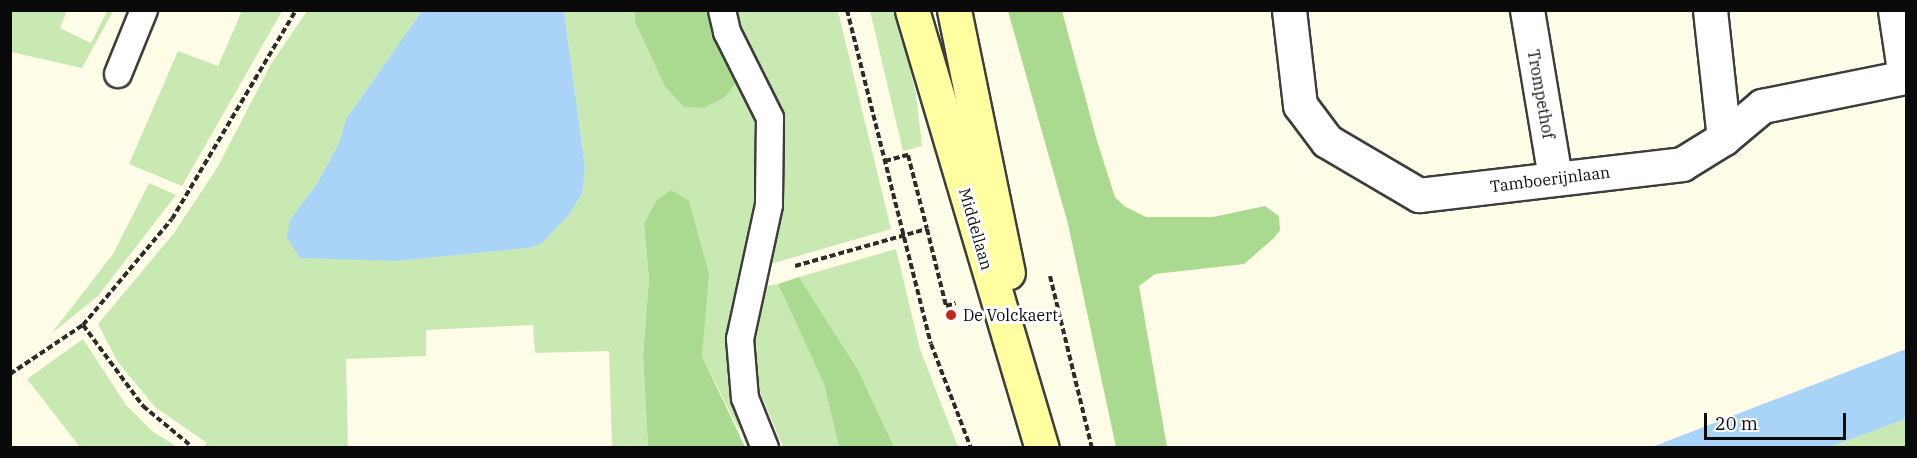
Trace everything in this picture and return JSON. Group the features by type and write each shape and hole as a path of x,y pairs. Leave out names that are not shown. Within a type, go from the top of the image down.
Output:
{"main road":[{"name":"Middellaan","path":"912,10 1042,447"},
{"name":"Middellaan","path":"954,10 1042,447"}],"street":[{"name":"Tamboerijnlaan","path":"1288,10 1300,105 1327,141 1419,195 1682,164 1724,138 1762,106 1906,77"},
{"name":"Trompethof","path":"1527,10 1555,178"},
{"path":"1710,10 1724,138"},
{"path":"1895,10 1906,77"}],"lane":[{"path":"118,74 144,10"},
{"path":"722,10 727,32 770,118 769,205 740,339 745,398 765,447"}],"path":[{"path":"10,375 83,325 172,219 296,10"},
{"path":"846,10 931,344 970,447"},
{"path":"885,161 908,155 946,306 958,303"},
{"path":"754,278 927,229"},
{"path":"83,325 143,406 190,446"}],"green space":[{"path":"10,11 67,11 60,28 91,43 107,11 113,11 82,68 11,52"},
{"path":"236,11 282,11 182,186 129,164 178,51 218,66 241,13"},
{"path":"307,11 422,11 346,119 339,143 318,182 290,220 398,261 528,248 541,244 569,215 585,167 564,11 635,11 635,22 665,87 684,107 704,108 724,98 740,78 757,118 762,183 728,351 729,380 740,432 702,356 703,343 644,224 649,279 643,355 648,447 612,447 609,351 535,353 533,325 426,330 426,356 346,359 348,447 204,447 207,443 155,407 117,361 98,324 174,233 217,168 271,64"},
{"path":"635,11 709,11 740,78 724,98 704,108 684,107 665,87 635,22"},
{"path":"730,11 838,11 891,229 767,265 780,192"},
{"path":"870,11 896,11 916,94 922,146 903,151"},
{"path":"1008,11 1062,11 1097,141 1115,197 1124,206 1146,217 1213,217 1265,206 1279,216 1280,230 1244,264 1155,274 1139,286 1167,447 1116,447 1068,224"},
{"path":"149,183 176,195 98,296 51,334 113,254"},
{"path":"671,190 689,201 709,274 702,356 745,447 648,447 643,355 649,279 644,224 656,201"},
{"path":"896,249 920,349 958,447 894,447 858,370 799,277"},
{"path":"799,277 858,370 894,447 839,447 824,384 778,284"},
{"path":"778,284 824,384 839,447 783,447 762,397 750,349 759,287"},
{"path":"83,339 126,405 152,431 177,447 80,447 27,379"},
{"path":"1906,419 1906,447 1830,447"}],"water":[{"path":"422,11 564,11 585,167 582,193 569,215 541,244 528,248 398,261 300,258 287,238 290,220 318,182 339,143 346,119"},
{"path":"1906,349 1906,419 1830,447 1652,447"}],"place":[{"name":"De Volckaert","path":"951,315"}]}
